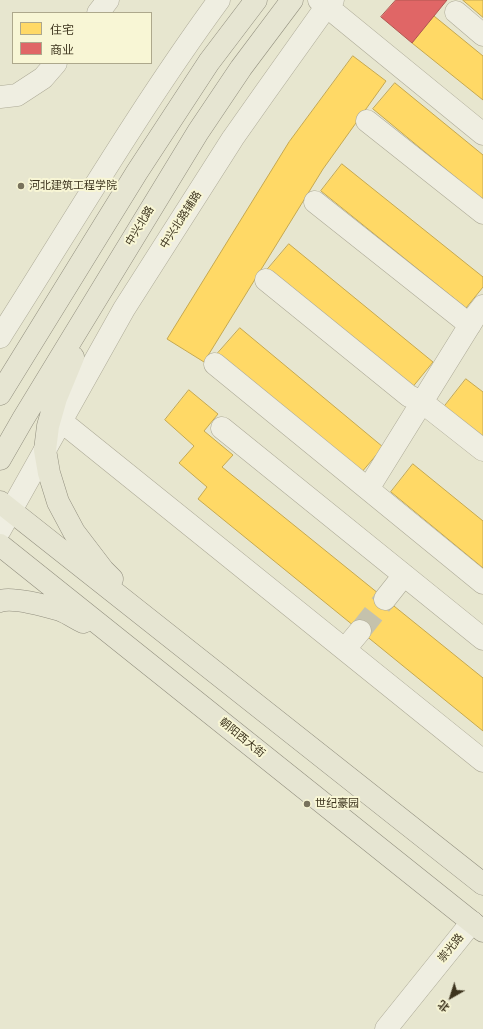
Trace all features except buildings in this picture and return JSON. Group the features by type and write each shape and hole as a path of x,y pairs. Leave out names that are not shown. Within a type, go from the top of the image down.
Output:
{"main road":[{"path":"0,394 137,172 204,69 256,0"},
{"name":"中兴北路","path":"0,459 198,132 241,68 292,0"},
{"path":"0,364 6,360 70,280"},
{"path":"96,299 56,398 48,426 45,450 49,473 58,502 74,532 103,570 149,620"},
{"path":"5,507 483,884"},
{"name":"朝阳西大街","path":"0,545 477,927"},
{"path":"0,601 4,599 28,602 60,611 123,644"}],"street":[{"path":"99,12 108,0"},
{"path":"0,336 152,96 219,0"},
{"path":"327,2 483,134"},
{"name":"中兴北路辅路","path":"0,530 5,507 45,450 124,309 229,145 327,2"},
{"path":"456,12 483,35"},
{"path":"0,97 17,95 42,78 55,64"},
{"path":"367,121 483,213"},
{"path":"315,202 479,314 368,489"},
{"path":"266,280 409,396 422,402 483,450"},
{"path":"215,364 483,583"},
{"path":"61,421 483,761"},
{"path":"222,428 483,639"},
{"path":"385,599 404,575"},
{"path":"345,649 360,631"},
{"name":"崇光路","path":"386,1029 477,927"}],"tunnel":[{"path":"360,631 385,599"}],"place":[{"name":"河北建筑工程学院","path":"21,186"},
{"name":"世纪豪园","path":"307,804"}]}
